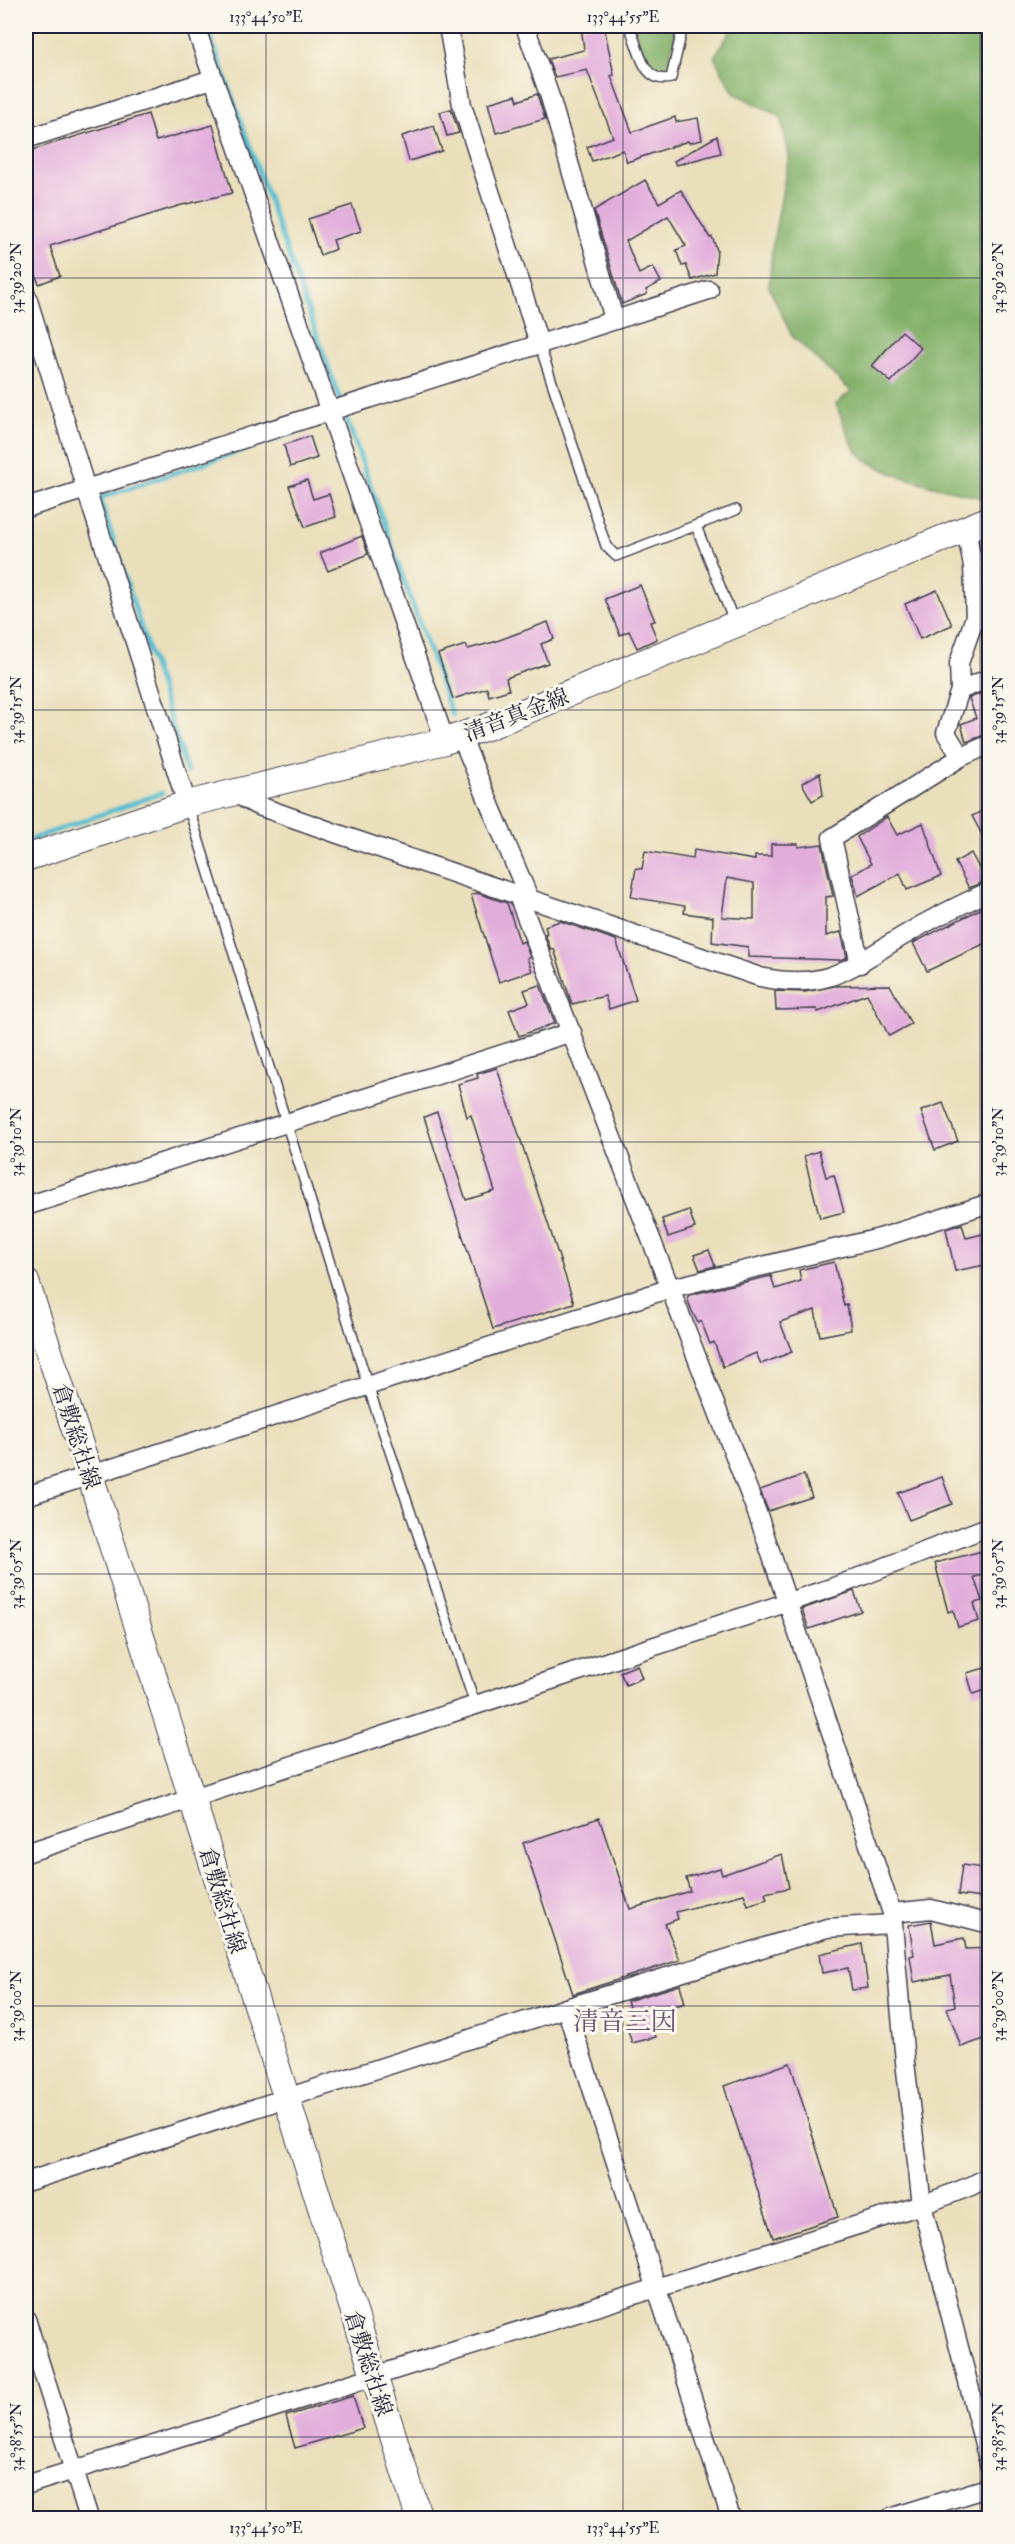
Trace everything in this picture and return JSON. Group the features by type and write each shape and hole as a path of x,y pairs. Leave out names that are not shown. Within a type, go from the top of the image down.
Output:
{"main road":[{"name":"清音真金線","path":"26,858 187,804 453,739 990,519"},
{"name":"倉敷総社線","path":"26,1282 90,1475 419,2518"}],"street":[{"path":"195,26 212,80 338,408 453,739 523,895 572,1032 759,1518 891,1919 922,2205 970,2399 990,2467"},
{"path":"448,26 462,105 540,343"},
{"path":"525,26 550,97 614,319"},
{"path":"26,139 212,80"},
{"path":"26,508 709,290"},
{"path":"26,294 187,804"},
{"path":"961,757 946,733 960,690 959,663 975,617 973,566 966,529"},
{"path":"960,690 990,678"},
{"path":"860,964 832,838 961,757 990,744"},
{"path":"233,792 256,805 341,836 523,895 760,977 784,982 807,983 829,979 860,964 908,933 990,891"},
{"path":"26,1206 572,1032"},
{"path":"26,1496 671,1288 880,1238 990,1203"},
{"path":"26,1853 476,1707 786,1603 990,1526"},
{"path":"26,2182 566,2008 827,1928 891,1919 931,1910 990,1924"},
{"path":"566,2008 731,2518"},
{"path":"26,2485 922,2205 971,2186 990,2175"},
{"path":"26,2319 89,2518"},
{"path":"890,2518 990,2487"}],"lane":[{"path":"629,26 643,64 655,78 663,80 671,78 683,26"},
{"path":"540,343 606,546 616,556 736,510"},
{"path":"696,526 735,625"},
{"path":"187,804 368,1386 476,1707"}],"green space":[{"path":"633,26 678,26 666,71 658,70 647,61"},
{"path":"737,26 989,26 989,500 918,482 866,460 853,445 836,404 851,391 792,336 769,287 772,249 789,155 781,117 734,93 714,57 732,29"}],"building":[{"path":"581,26 604,26 614,75 611,76 632,132 675,117 676,122 698,118 702,140 689,143 688,141 627,162 623,150 592,161 587,147 613,137 587,70 555,77 548,59 584,50"},
{"path":"537,94 545,119 496,133 488,103 516,95 518,101"},
{"path":"451,109 459,133 447,136 440,112"},
{"path":"148,114 156,141 213,125 232,193 178,206 50,246 60,276 39,284 26,247 26,152"},
{"path":"434,126 442,151 409,161 402,136"},
{"path":"717,136 721,153 676,165 674,161"},
{"path":"645,180 659,203 681,190 710,238 712,237 717,250 715,273 692,280 686,265 682,266 676,250 686,246 668,216 626,241 639,274 653,267 661,282 646,290 647,294 622,304 594,210"},
{"path":"352,205 361,231 333,240 336,249 320,255 308,219"},
{"path":"902,331 921,348 891,382 872,366"},
{"path":"310,436 317,458 290,467 284,445"},
{"path":"307,480 313,499 329,494 336,517 305,527 289,486"},
{"path":"362,536 368,554 328,571 320,553"},
{"path":"640,585 655,621 650,622 657,639 637,648 629,631 620,635 605,599"},
{"path":"937,590 952,625 920,639 905,604"},
{"path":"548,622 554,639 541,644 548,663 506,678 509,690 489,696 487,688 453,699 438,654 466,645 468,649 494,642"},
{"path":"990,690 990,733 966,742 961,724 976,718 969,698"},
{"path":"820,773 823,795 812,801 802,783"},
{"path":"990,807 990,849 972,816"},
{"path":"887,817 897,835 923,823 941,876 907,890 900,873 858,896 852,875 871,864 857,837"},
{"path":"771,844 798,844 798,847 822,844 833,896 826,897 826,936 841,932 847,957 840,960 748,957 748,947 712,942 713,917 684,913 685,906 631,897 636,868 642,869 645,851 693,859 694,850 755,860 755,856 771,856","holes":["727,878 754,883 754,919 722,917"]},
{"path":"971,853 986,881 969,888 955,862"},
{"path":"477,893 507,903 520,943 524,941 530,957 527,958 532,971 499,982 471,895"},
{"path":"990,904 990,941 927,971 913,943"},
{"path":"560,921 616,940 636,1000 609,1009 605,996 572,1004 554,949 551,950 545,934 547,934 545,926"},
{"path":"540,985 555,1023 519,1036 509,1010 529,1003 524,990"},
{"path":"890,985 911,1024 889,1036 867,994 818,1012 817,1009 776,1010 775,991 805,992 834,986"},
{"path":"497,1068 574,1303 493,1329 424,1117 437,1112 466,1200 495,1191 471,1115 467,1117 458,1084 478,1078 477,1074"},
{"path":"943,1103 958,1141 935,1150 921,1111"},
{"path":"819,1151 826,1177 834,1175 844,1212 820,1218 804,1156"},
{"path":"689,1210 695,1228 668,1237 662,1219"},
{"path":"962,1224 966,1238 987,1233 990,1264 955,1271 946,1229"},
{"path":"709,1250 715,1266 700,1270 694,1255"},
{"path":"834,1262 844,1306 847,1305 851,1330 820,1336 815,1310 780,1322 792,1352 761,1364 756,1353 723,1367 714,1342 710,1344 701,1321 698,1323 692,1311 687,1298 689,1295 771,1276 775,1289 801,1281 799,1270"},
{"path":"804,1475 812,1497 768,1511 760,1490"},
{"path":"942,1477 952,1504 909,1520 898,1493"},
{"path":"990,1549 990,1574 974,1577 982,1601 974,1603 979,1621 958,1627 953,1610 948,1612 935,1563"},
{"path":"854,1591 861,1611 809,1629 802,1609"},
{"path":"637,1665 642,1678 626,1685 620,1672"},
{"path":"985,1668 990,1689 973,1694 967,1673"},
{"path":"599,1818 630,1909 690,1891 686,1878 720,1868 722,1875 782,1854 789,1888 765,1893 767,1899 748,1905 744,1894 676,1912 678,1919 665,1924 680,1960 573,1994 523,1843"},
{"path":"962,1865 990,1869 990,1899 958,1895"},
{"path":"931,1921 935,1944 964,1938 966,1949 990,1948 990,2037 961,2047 947,2008 955,2006 950,1975 914,1982 910,1956 914,1955 909,1925"},
{"path":"862,1944 868,1988 852,1990 848,1968 822,1973 819,1954"},
{"path":"680,1985 685,2003 649,2014 656,2037 632,2043 626,2024 634,2022 627,2001"},
{"path":"790,2063 838,2217 773,2238 724,2086"},
{"path":"353,2396 363,2428 295,2448 286,2416"}],"waterway":[{"path":"207,26 452,715"},
{"path":"187,772 100,498 320,424"},
{"path":"26,841 162,793"}],"district":[{"name":"清音三因","path":"625,2021"}]}
